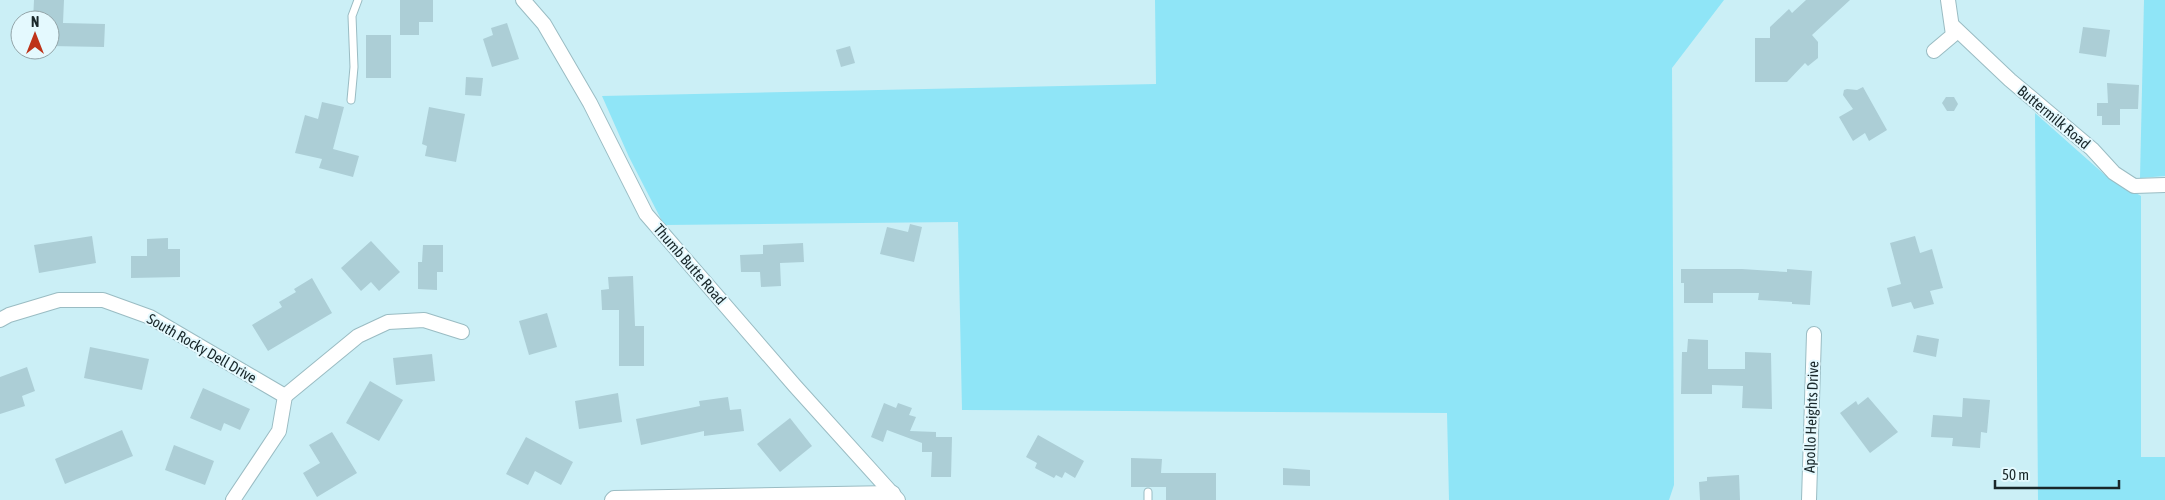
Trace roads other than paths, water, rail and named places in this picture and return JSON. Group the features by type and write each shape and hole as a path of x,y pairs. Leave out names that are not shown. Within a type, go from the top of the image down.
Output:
{"street":[{"name":"Thumb Butte Road","path":"523,0 544,24 590,103 646,214 795,386 895,497"},
{"path":"1934,50 1953,36 1948,0"},
{"name":"Buttermilk Road","path":"1952,25 2010,80 2092,149 2114,173 2134,186 2165,185"},
{"name":"South Rocky Dell Drive","path":"0,320 9,315 59,300 103,300 150,317 285,396"},
{"path":"233,500 279,431 285,396 358,336 388,322 424,320 462,332"},
{"name":"Apollo Heights Drive","path":"1809,500 1814,334"},
{"path":"612,500 614,498 895,497"}],"lane":[{"path":"351,100 354,67 352,16 358,0"}]}
